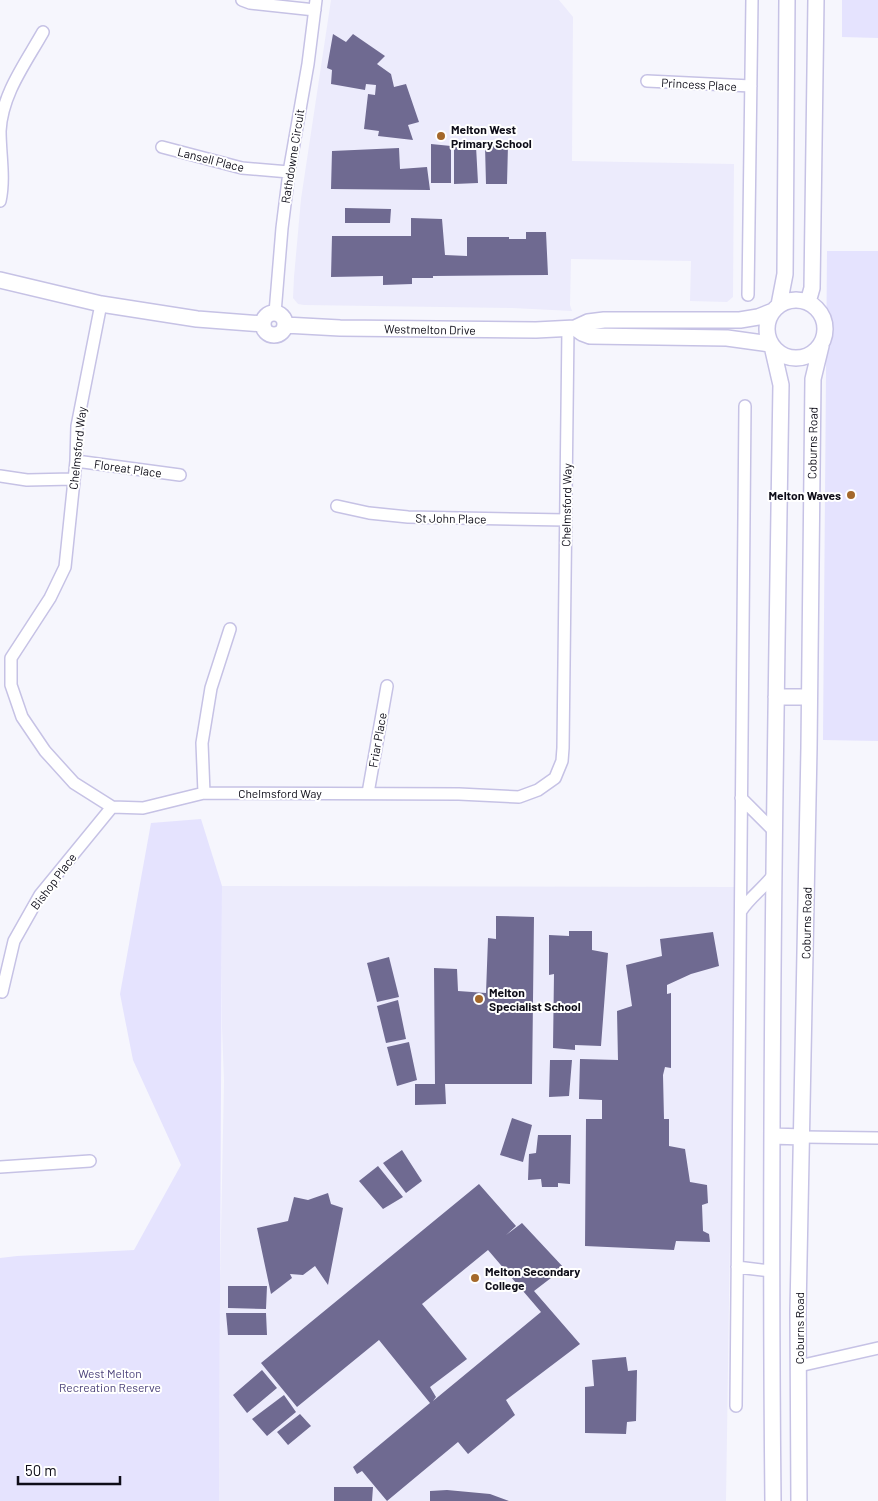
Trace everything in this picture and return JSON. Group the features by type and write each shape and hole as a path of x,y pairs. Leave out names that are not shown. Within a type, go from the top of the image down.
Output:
{"street":[{"path":"242,0 250,3 316,5"},
{"path":"748,295 752,0"},
{"path":"773,1501 771,1271 781,386 767,327 776,308 785,274 784,205 787,0"},
{"path":"808,302 812,288 816,0"},
{"name":"Rathdowne Circuit","path":"280,319 282,228 289,172 308,64 316,5"},
{"path":"0,201 2,190 0,132 3,108 11,87 43,32"},
{"name":"Princess Place","path":"647,81 751,86"},
{"name":"Lansell Place","path":"162,147 242,168 289,172"},
{"path":"0,280 101,304"},
{"path":"771,345 779,353 796,359 806,357 814,352 821,346 825,336 824,321 816,308 808,302 788,301 776,308"},
{"name":"Westmelton Drive","path":"101,304 197,319 263,324 266,330 272,334 279,334 284,328 280,319"},
{"name":"Chelmsford Way","path":"101,304 77,426 70,537 65,566 50,598 5,657 11,685 22,716 45,751 74,783 112,807 143,808 204,793 519,797 538,790 555,778 562,762 563,748 571,328"},
{"name":"Westmelton Drive","path":"280,319 340,328 498,330 571,328 588,322 604,320 740,320 758,317 776,308"},
{"name":"Westmelton Drive","path":"571,328 590,336 727,338 771,345"},
{"name":"Coburns Road","path":"799,1501 798,1311 803,1137 813,379 821,346"},
{"path":"736,1406 745,406"},
{"name":"Floreat Place","path":"76,461 180,475"},
{"path":"0,476 27,480 74,479"},
{"name":"St John Place","path":"337,506 369,514 408,517 566,520"},
{"path":"204,793 202,743 211,688 230,629"},
{"name":"Friar Place","path":"368,794 387,686"},
{"path":"776,697 809,697"},
{"path":"742,798 775,832"},
{"name":"Bishop Place","path":"2,992 14,941 40,895 112,807"},
{"path":"740,911 749,898 764,887 774,874"},
{"path":"772,1136 878,1138"},
{"path":"0,1166 90,1161"},
{"path":"737,1267 771,1271"},
{"path":"799,1366 878,1348"}],"shaded area":[{"name":"Melton West Primary School","path":"331,0 559,0 573,17 572,161 734,164 733,297 727,302 690,301 691,261 571,259 570,305 572,311 298,304 293,298 301,199"},
{"name":"Melton Secondary College","path":"222,886 736,887 735,1122 730,1237 726,1501 219,1501 220,1283 224,1081"}],"green space":[{"path":"842,0 878,0 878,38 842,37"},
{"name":"Melton Waves","path":"827,251 878,251 878,741 823,740"},
{"name":"West Melton Recreation Reserve","path":"201,819 222,886 219,1501 0,1501 0,1258 134,1250 181,1165 133,1060 120,994 151,823"}],"building":[{"path":"333,34 346,42 353,34 385,56 377,64 391,74 394,87 406,84 419,122 408,125 413,140 378,136 379,131 364,129 368,94 375,95 376,85 366,84 365,90 331,84 332,70 327,68"},
{"path":"431,144 451,146 451,183 431,183"},
{"path":"454,145 476,146 478,183 454,184"},
{"path":"508,145 507,184 486,184 485,146"},
{"path":"399,148 400,169 427,167 430,190 331,189 332,151"},
{"path":"345,208 391,209 390,223 345,223"},
{"path":"411,218 442,219 445,255 467,256 467,237 526,239 526,232 546,232 548,275 433,276 433,278 412,278 412,284 383,285 383,276 331,277 332,236 411,236"},
{"path":"496,916 534,917 532,1084 445,1084 446,1104 415,1105 415,1084 435,1084 434,968 457,969 458,991 486,993 488,938 496,939"},
{"path":"569,931 592,931 592,950 608,953 601,1046 575,1045 575,1050 553,1048 554,974 549,975 549,935 569,936"},
{"path":"713,932 719,966 691,974 667,985 667,994 671,993 671,1068 665,1067 663,1075 664,1119 669,1119 669,1146 685,1149 690,1182 707,1185 708,1203 702,1205 703,1231 709,1234 710,1242 676,1241 674,1250 585,1246 586,1119 602,1119 602,1100 579,1099 580,1059 618,1060 617,1011 632,1006 626,965 662,956 660,939"},
{"path":"389,957 399,997 377,1002 367,963"},
{"path":"398,1000 406,1039 386,1043 377,1006"},
{"path":"409,1042 417,1080 397,1086 387,1047"},
{"path":"550,1060 572,1060 569,1096 549,1097"},
{"path":"512,1118 532,1125 523,1162 500,1155"},
{"path":"538,1135 571,1135 570,1184 558,1183 558,1187 542,1187 541,1179 528,1180 529,1154 536,1153"},
{"path":"402,1150 422,1181 406,1193 383,1163"},
{"path":"378,1166 403,1197 383,1209 359,1181"},
{"path":"479,1184 516,1226 506,1235 522,1223 564,1268 534,1291 580,1344 506,1400 515,1415 468,1454 458,1442 387,1501 362,1471 357,1474 353,1467 430,1403 379,1340 297,1407 261,1363","holes":["488,1250 541,1312 433,1401 436,1397 430,1387 467,1359 422,1304"]},
{"path":"328,1193 331,1204 343,1208 328,1285 315,1266 303,1275 290,1274 292,1278 271,1294 257,1228 288,1221 294,1197 308,1200"},
{"path":"228,1286 267,1286 266,1309 228,1308"},
{"path":"226,1313 266,1313 267,1335 228,1335"},
{"path":"626,1357 628,1371 637,1370 636,1421 627,1422 626,1434 585,1433 585,1387 594,1386 592,1360"},
{"path":"262,1370 277,1388 247,1413 233,1395"},
{"path":"284,1395 296,1412 267,1436 252,1419"},
{"path":"300,1414 311,1426 288,1445 277,1432"},
{"path":"334,1487 373,1487 372,1501 334,1501"},
{"path":"447,1490 490,1494 509,1501 430,1501 430,1491"}],"place":[{"name":"Melton West Primary School","path":"441,136"},
{"name":"Melton Waves","path":"851,495"},
{"name":"Melton Specialist School","path":"479,999"},
{"name":"Melton Secondary College","path":"475,1278"}]}
